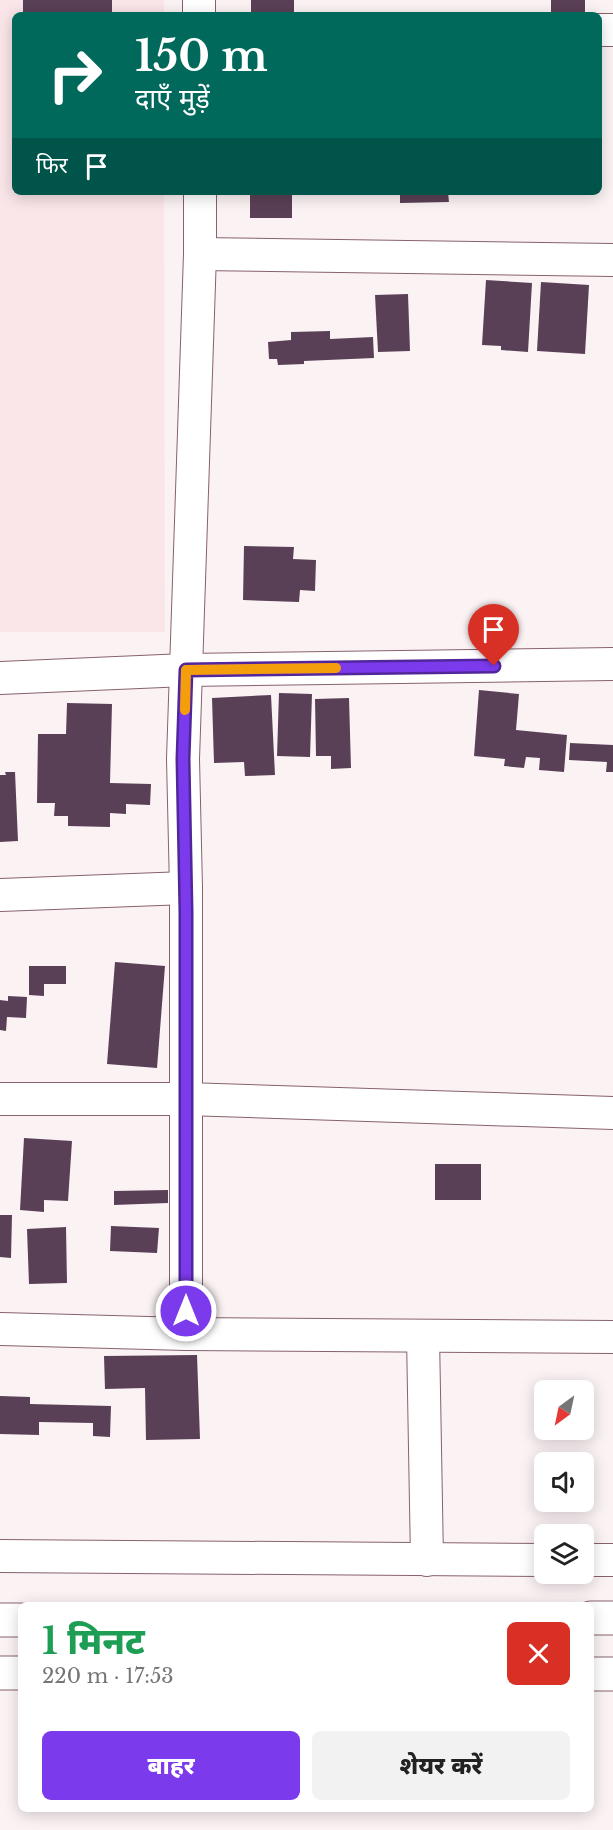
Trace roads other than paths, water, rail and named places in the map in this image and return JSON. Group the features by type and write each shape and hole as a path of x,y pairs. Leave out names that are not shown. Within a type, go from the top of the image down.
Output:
{"street":[{"path":"186,1334 186,888 183,759 200,195"},
{"path":"200,254 613,260"},
{"path":"0,678 186,670 613,664"},
{"path":"0,895 186,888"},
{"path":"0,1099 186,1099 613,1113"},
{"path":"0,1329 186,1334 613,1337"},
{"path":"423,1336 427,1560"},
{"path":"0,1556 534,1560"},
{"path":"594,1560 613,1560"},
{"path":"594,1618 613,1618"},
{"path":"0,1620 18,1620"},
{"path":"0,1673 18,1673"},
{"path":"594,1674 613,1674"}]}
